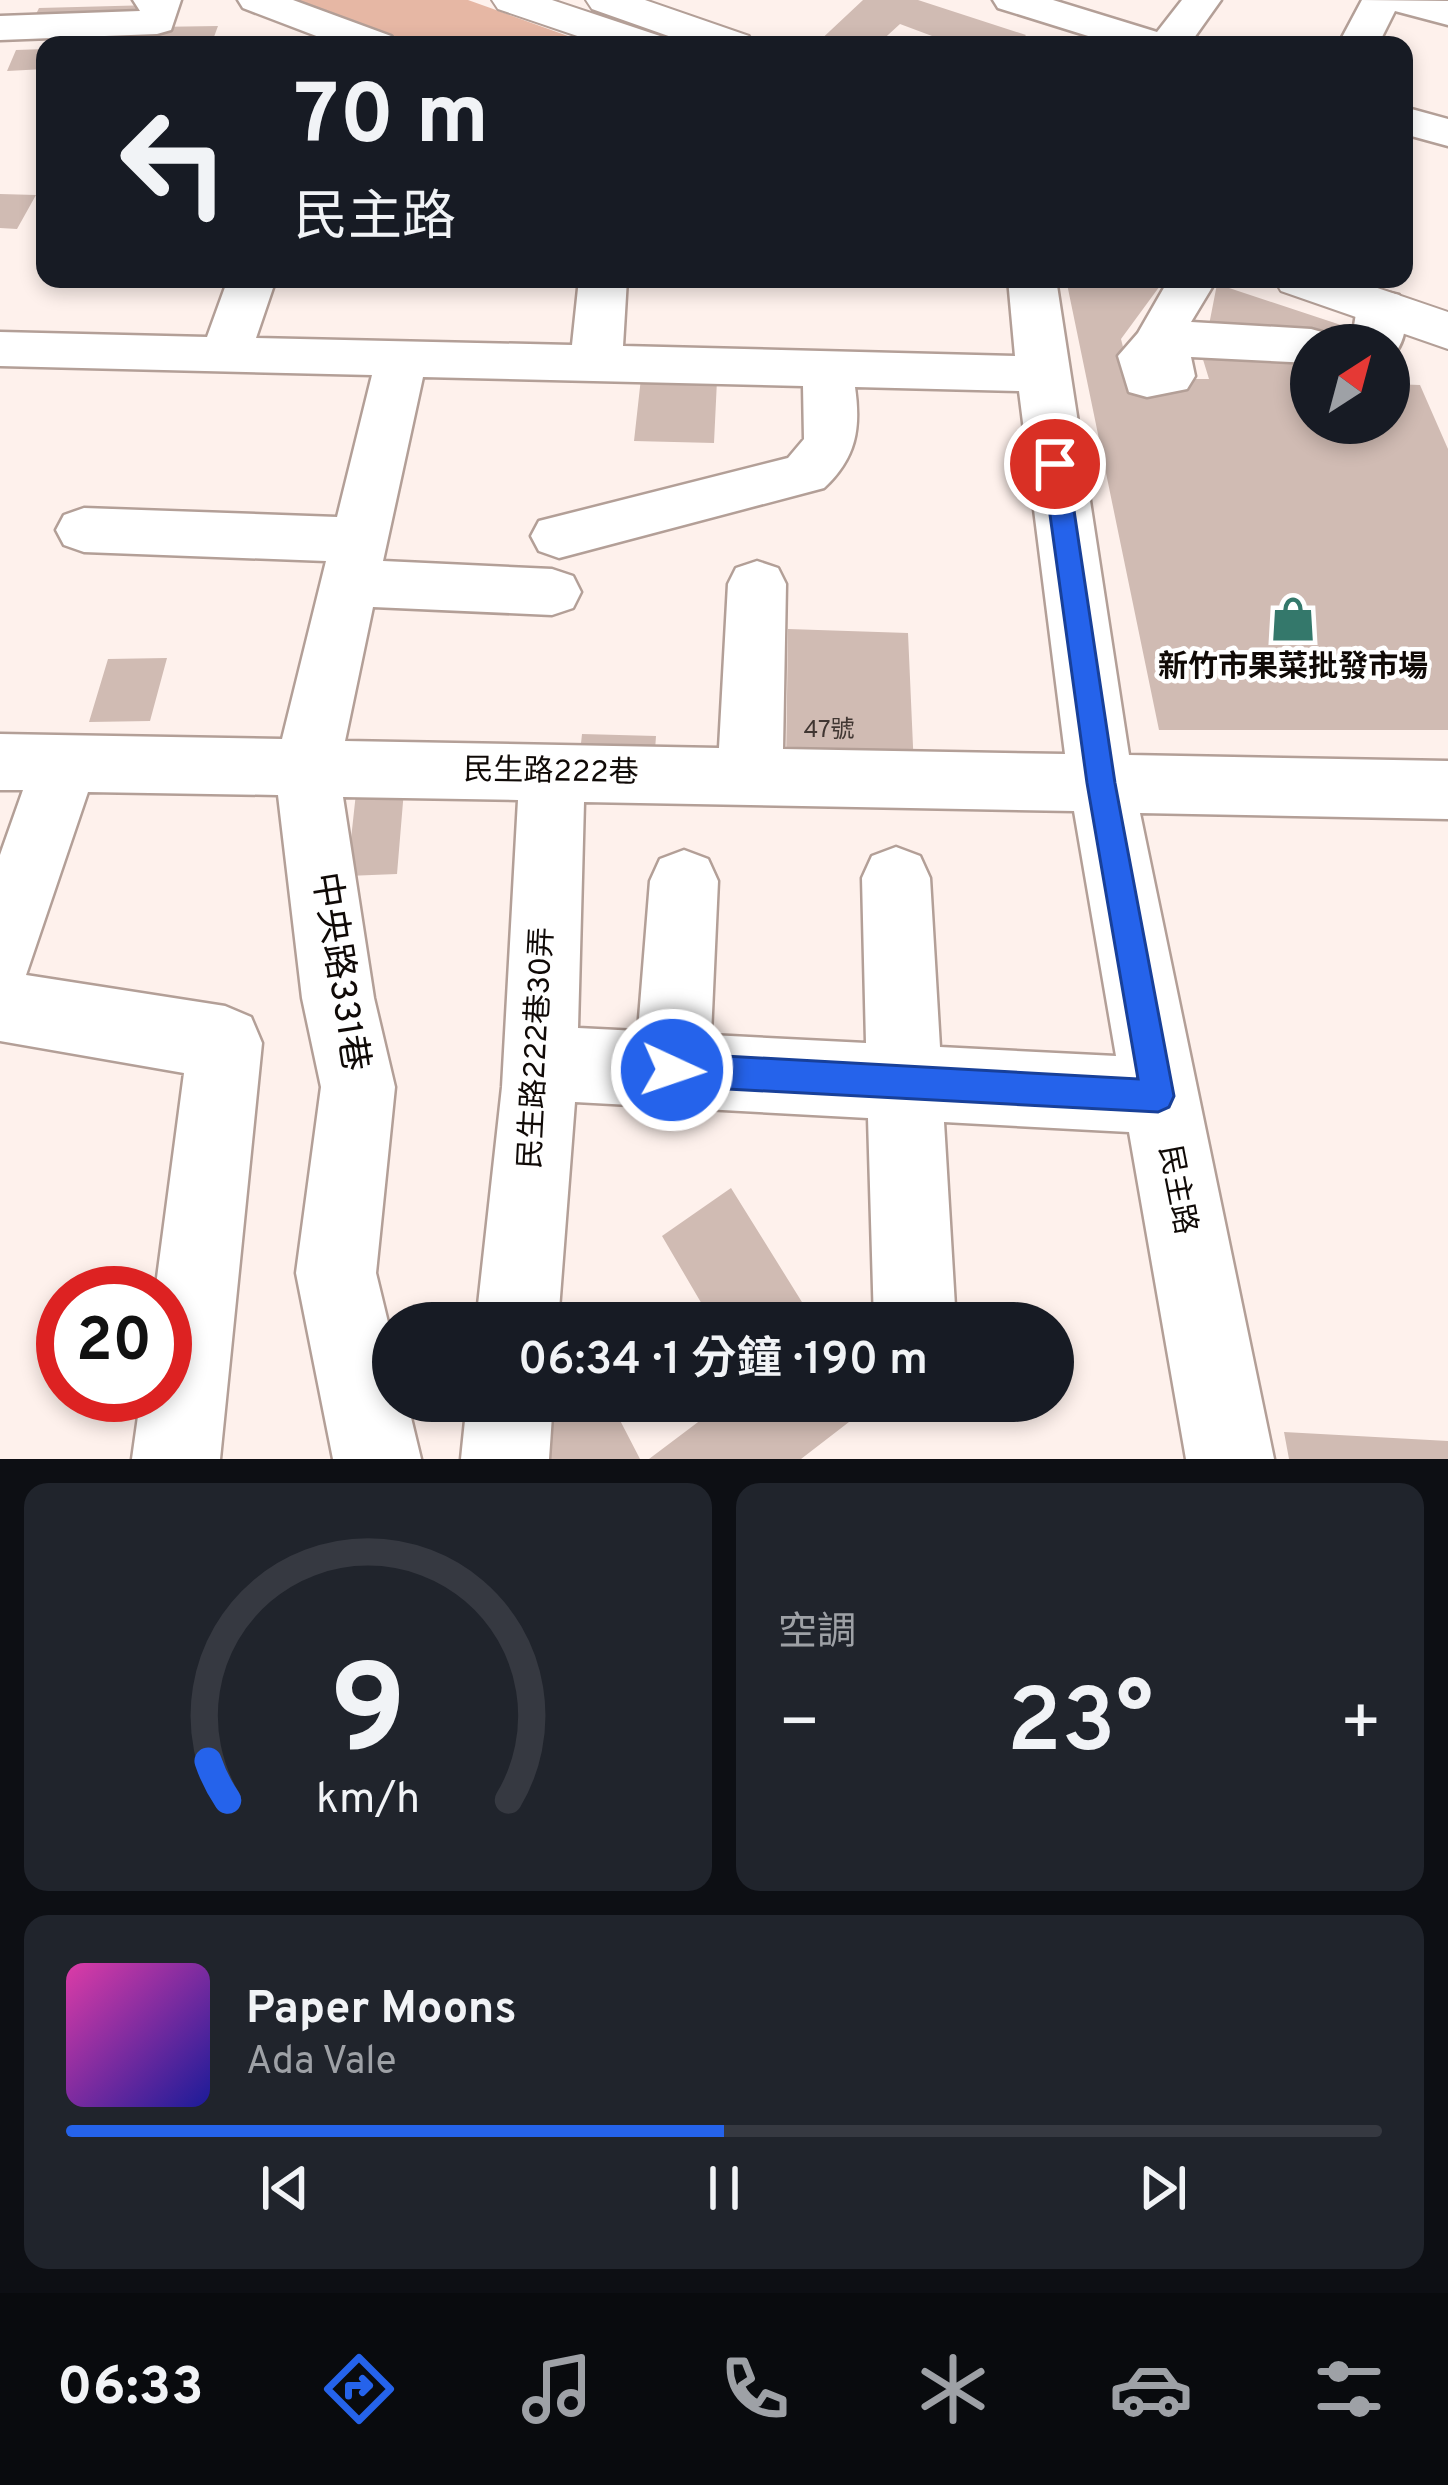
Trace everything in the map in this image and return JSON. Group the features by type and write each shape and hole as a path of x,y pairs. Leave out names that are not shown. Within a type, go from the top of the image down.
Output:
{"main road":[{"path":"512,0 614,36"},
{"path":"606,0 708,36"},
{"path":"1311,288 1361,324"},
{"path":"1410,328 1448,288"},
{"path":"1410,342 1448,332"}],"street":[{"path":"0,28 157,22 162,1 152,0"},
{"path":"257,0 341,36"},
{"path":"1012,0 1134,36"},
{"path":"1172,36 1202,0"},
{"path":"1363,36 1382,0"},
{"path":"1399,0 1448,14"},
{"path":"1413,123 1448,133"},
{"path":"225,355 249,288"},
{"path":"596,364 602,288"},
{"name":"民主路","path":"1021,288 1042,374 1101,783 1231,1459"},
{"path":"1188,288 1162,330 1160,365 1290,349"},
{"path":"0,349 1042,374"},
{"path":"307,768 400,359"},
{"path":"84,530 355,561 556,564 805,474 826,457 834,440 827,369"},
{"path":"750,777 757,584"},
{"name":"民生路222巷","path":"0,762 1448,790"},
{"path":"0,953 65,763"},
{"name":"中央路331巷","path":"307,768 338,998 358,1087 336,1273 376,1459"},
{"name":"民生路222巷30弄","path":"519,1302 540,1063 552,773"},
{"path":"896,878 914,1302"},
{"path":"672,1070 684,881"},
{"path":"0,1006 225,1043 176,1459"},
{"path":"540,1063 1158,1096"},
{"path":"505,1459 508,1422"}],"shaded area":[{"path":"280,0 468,0 568,36 374,36"}],"building":[{"path":"863,0 918,0 1026,35 932,36 900,24 887,36 825,36"},
{"path":"153,5 148,18 33,20 39,8"},
{"path":"218,26 214,36 149,36 153,27"},
{"path":"36,49 36,69 7,71 16,50"},
{"path":"0,194 36,195 17,229 0,228"},
{"name":"新竹市果菜批發市場","path":"1068,288 1158,288 1121,339 1131,379 1209,379 1201,353 1290,356 1290,444 1410,444 1410,385 1420,385 1448,449 1448,730 1159,730"},
{"path":"1216,288 1229,288 1338,324 1290,324 1290,333 1209,325"},
{"path":"641,378 717,380 714,443 634,441"},
{"path":"788,629 908,633 914,769 786,764"},
{"path":"167,658 150,721 89,722 108,659"},
{"path":"582,734 656,736 654,765 579,762"},
{"path":"404,790 397,874 347,876 356,793"},
{"path":"731,1188 802,1302 701,1302 662,1236"},
{"path":"531,1422 621,1422 640,1459 531,1459 518,1431"},
{"path":"698,1422 849,1422 801,1459 649,1459"},
{"path":"1284,1432 1448,1441 1448,1459 1289,1459"}],"place":[{"name":"新竹市果菜批發市場","path":"1293,619"}],"route":[{"path":"672,1070 1158,1096 1101,783 1055,464"}]}
